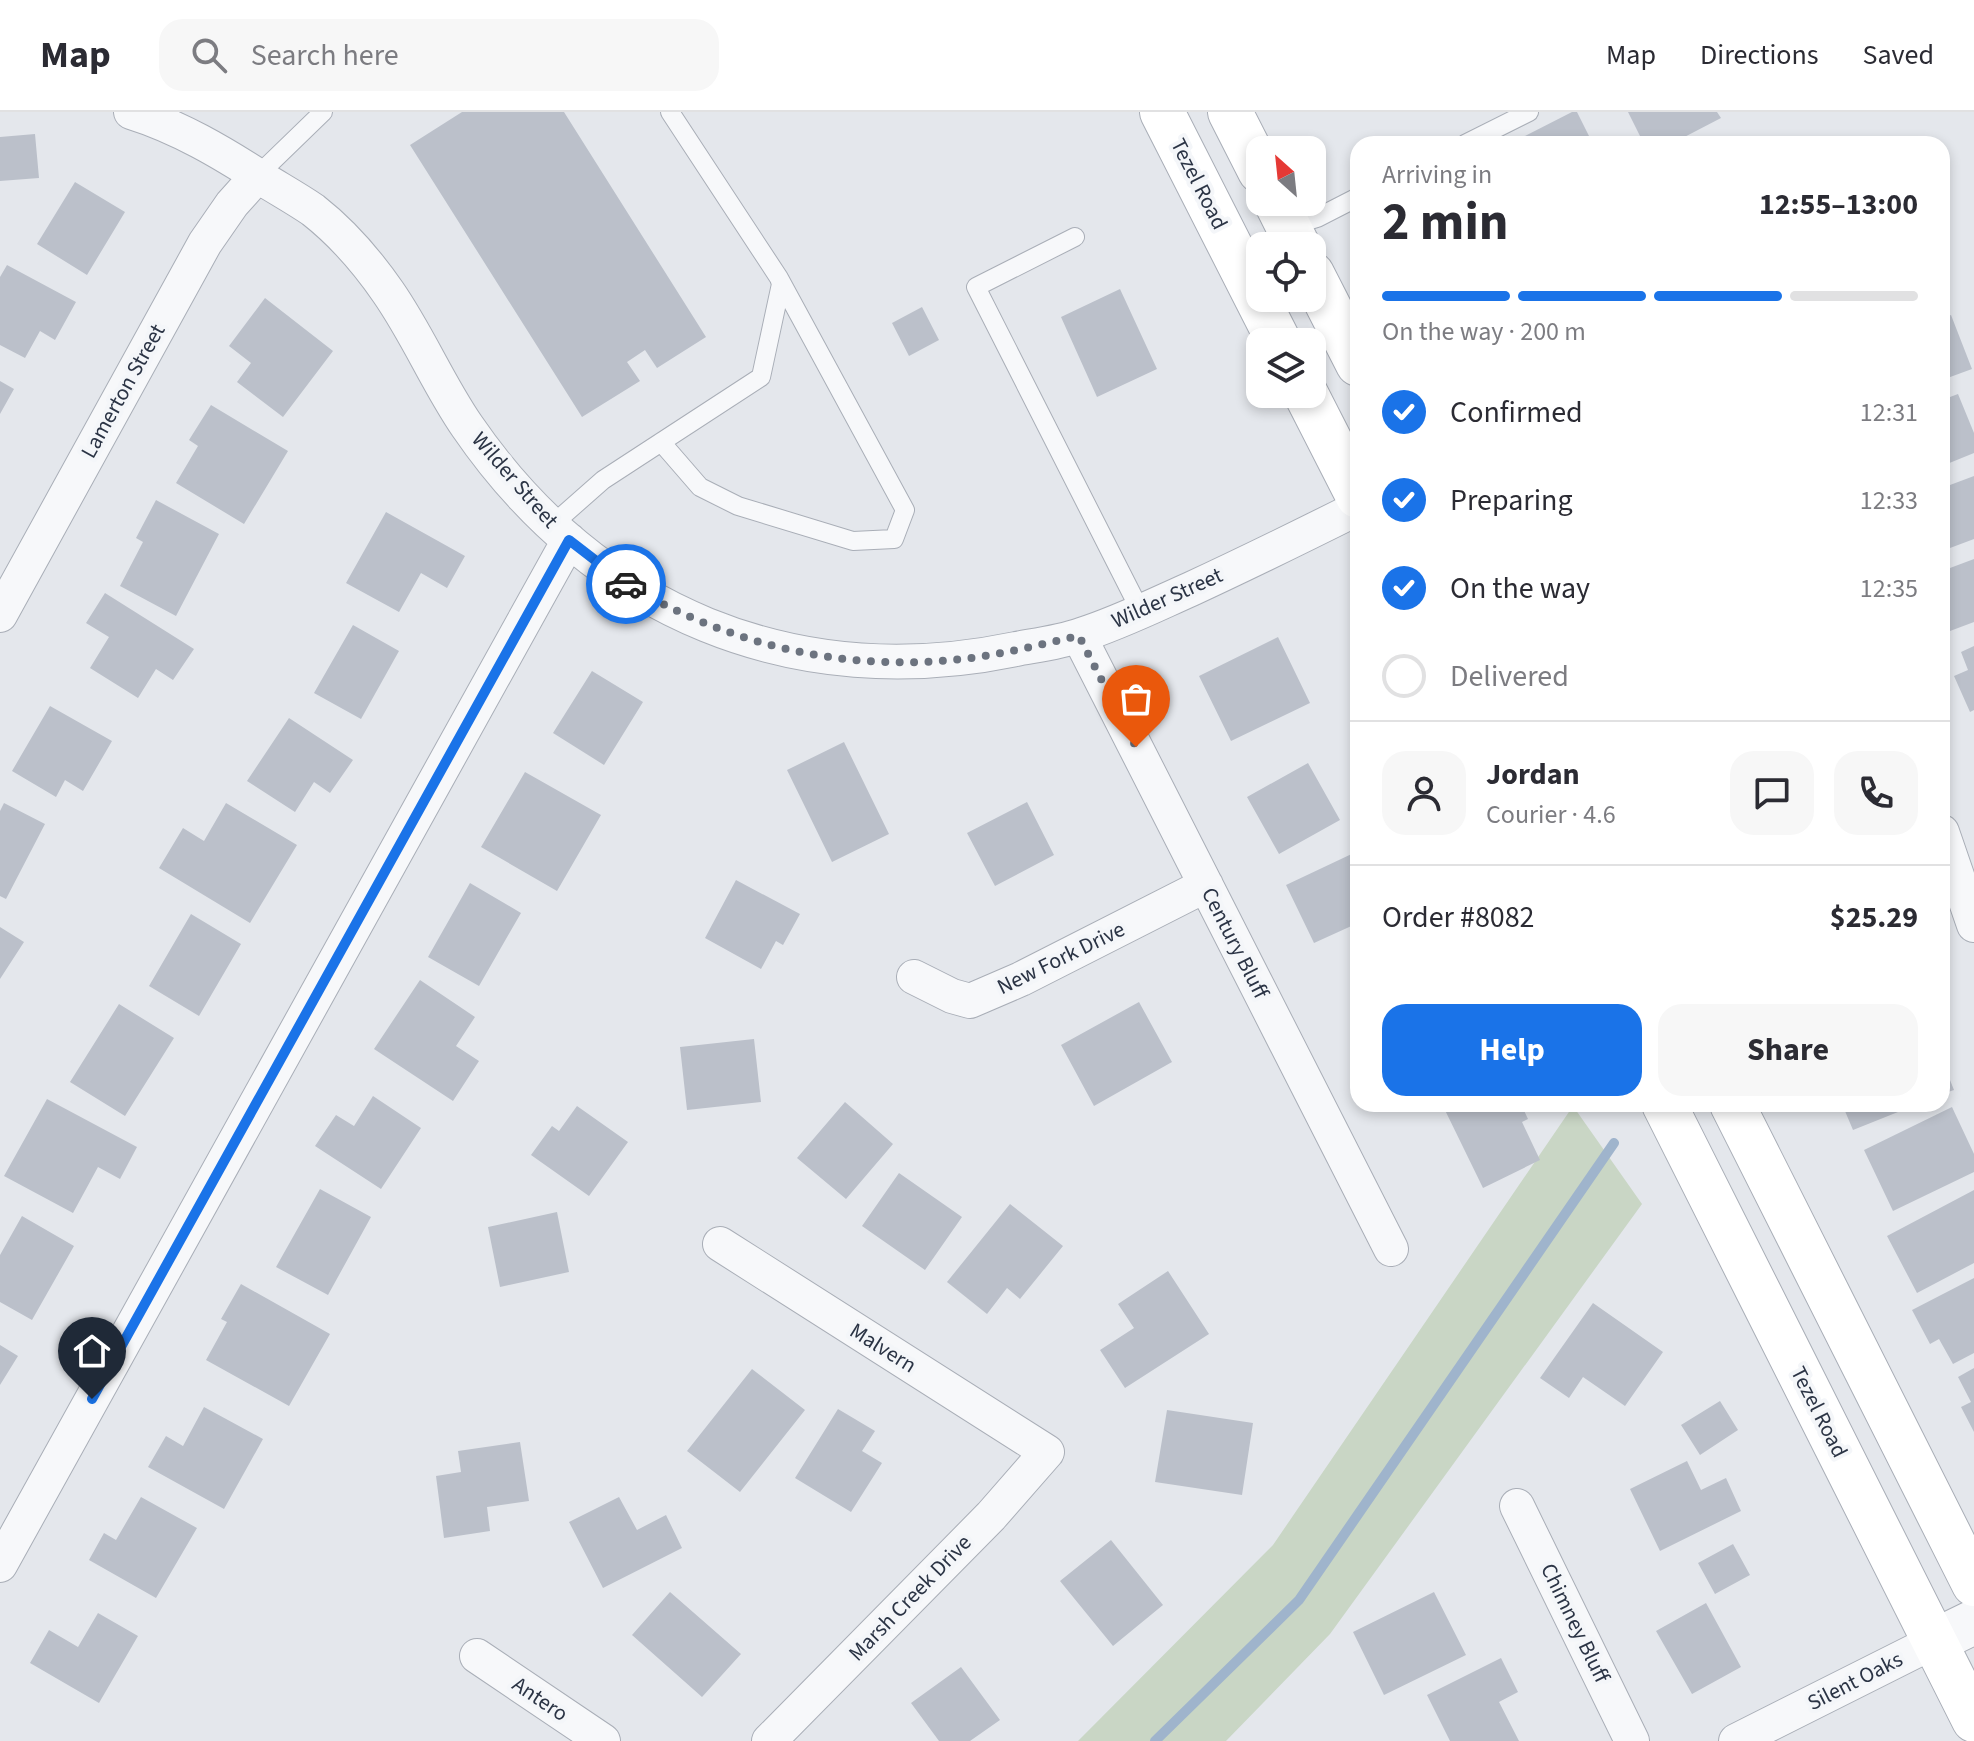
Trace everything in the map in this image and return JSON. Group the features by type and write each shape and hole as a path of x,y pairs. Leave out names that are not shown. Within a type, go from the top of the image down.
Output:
{"main road":[{"name":"Tezel Road","path":"1162,112 1272,328"},
{"path":"1230,112 1246,143"},
{"path":"1326,301 1350,348"},
{"path":"1313,408 1350,480"},
{"name":"Tezel Road","path":"1668,1112 1974,1720"},
{"path":"1736,1112 1974,1584"}],"street":[{"name":"Wilder Street","path":"131,112 192,136 314,211 387,290 466,424 499,469 561,532 615,578 662,606 738,636 816,656 870,662 924,662 978,657 1079,636 1141,612 1350,512"},
{"name":"Lamerton Street","path":"0,615 205,243 232,204 258,175"},
{"path":"0,1565 561,532"},
{"name":"Century Bluff","path":"1079,636 1391,1249"},
{"path":"1950,855 1974,925"},
{"name":"New Fork Drive","path":"914,977 970,1001 1021,979 1206,885"},
{"name":"Malvern","path":"720,1244 1047,1452"},
{"name":"Marsh Creek Drive","path":"769,1741 991,1516 1047,1452"},
{"name":"Chimney Bluff","path":"1517,1506 1632,1741"},
{"name":"Silent Oaks","path":"1736,1741 1974,1622"},
{"name":"Antero","path":"477,1656 603,1741"}],"lane":[{"path":"258,175 323,112"},
{"path":"661,442 700,487 738,506 853,541 894,539 905,510 779,278 670,112"},
{"path":"1481,136 1529,112"},
{"path":"1287,225 1317,218 1350,201"},
{"path":"1075,237 976,287 1141,612"},
{"path":"561,532 603,480 761,377 781,284 779,278"}],"green space":[{"path":"1569,1112 1577,1112 1642,1204 1330,1634 1226,1741 1078,1741 1273,1545"}],"building":[{"path":"462,112 564,112 706,337 657,368 645,350 627,362 640,381 582,417 410,145"},
{"path":"1577,112 1589,136 1525,136"},
{"path":"1628,112 1717,112 1721,118 1686,136 1640,136"},
{"path":"35,134 39,178 0,181 0,137"},
{"path":"75,182 125,212 87,275 37,244"},
{"path":"7,265 76,302 55,340 40,331 25,358 0,345 0,277"},
{"path":"1120,289 1157,369 1097,397 1061,317"},
{"path":"265,298 333,351 283,417 237,382 251,363 229,346"},
{"path":"922,307 939,340 909,356 892,323"},
{"path":"1950,315 1972,369 1950,377"},
{"path":"0,381 14,389 0,414"},
{"path":"1958,394 1974,433 1974,453 1950,463 1950,397"},
{"path":"211,405 288,451 244,524 176,483 198,446 189,440"},
{"path":"1974,476 1974,539 1950,548 1950,485"},
{"path":"156,500 219,534 176,616 120,586 143,542 136,538"},
{"path":"386,512 465,556 447,588 421,573 399,612 346,583"},
{"path":"1974,559 1974,622 1950,631 1950,568"},
{"path":"105,593 194,649 173,680 156,669 138,698 90,668 109,637 86,623"},
{"path":"353,625 399,651 361,719 314,693"},
{"path":"1278,637 1310,703 1231,741 1199,676"},
{"path":"1974,646 1974,710 1970,712 1954,676 1968,670 1961,652"},
{"path":"592,671 643,702 604,765 553,733"},
{"path":"50,706 112,741 83,791 65,780 56,797 12,771"},
{"path":"289,718 353,760 330,793 314,782 295,812 247,781"},
{"path":"844,742 889,834 832,862 787,770"},
{"path":"1308,763 1340,820 1279,854 1247,797"},
{"path":"525,772 601,815 557,891 481,847"},
{"path":"1027,802 1054,855 995,886 967,833"},
{"path":"4,803 45,824 6,899 0,896 0,811"},
{"path":"226,803 297,845 250,923 159,868 183,828 204,841"},
{"path":"1350,855 1350,927 1314,943 1286,885"},
{"path":"736,880 800,914 783,945 776,941 761,969 705,938"},
{"path":"470,883 521,913 479,986 428,957"},
{"path":"191,914 241,944 199,1016 149,986"},
{"path":"0,927 24,942 0,979"},
{"path":"420,980 475,1017 456,1046 479,1061 453,1101 374,1049"},
{"path":"1139,1002 1172,1062 1094,1106 1061,1045"},
{"path":"119,1004 174,1038 125,1116 70,1082"},
{"path":"754,1039 761,1102 687,1110 680,1047"},
{"path":"373,1096 421,1128 381,1189 315,1146 336,1115 354,1126"},
{"path":"47,1099 137,1147 120,1179 98,1167 73,1213 4,1176"},
{"path":"845,1102 893,1144 846,1199 797,1158"},
{"path":"577,1106 628,1142 589,1196 531,1155 552,1126 559,1131"},
{"path":"1950,1108 1974,1154 1974,1172 1893,1211 1864,1150 1942,1112 1950,1112"},
{"path":"1446,1112 1525,1112 1528,1119 1522,1122 1540,1160 1483,1188"},
{"path":"1845,1112 1898,1112 1853,1130"},
{"path":"899,1173 962,1217 925,1270 862,1226"},
{"path":"320,1189 371,1217 328,1295 276,1267"},
{"path":"1974,1190 1974,1263 1917,1293 1887,1236"},
{"path":"1010,1204 1063,1246 1020,1299 1007,1288 987,1314 947,1282"},
{"path":"557,1212 569,1272 500,1287 488,1227"},
{"path":"22,1216 74,1246 32,1320 0,1302 0,1255"},
{"path":"1168,1271 1209,1334 1125,1388 1100,1350 1134,1328 1118,1304"},
{"path":"1974,1278 1974,1353 1953,1364 1939,1339 1930,1344 1912,1310"},
{"path":"241,1284 330,1334 289,1406 206,1360 227,1322 221,1319"},
{"path":"1593,1303 1663,1352 1625,1406 1583,1377 1569,1398 1540,1378"},
{"path":"0,1345 18,1356 0,1385"},
{"path":"1974,1368 1974,1432 1961,1407 1971,1402 1958,1377"},
{"path":"752,1369 805,1410 740,1492 687,1451"},
{"path":"1720,1401 1738,1430 1700,1455 1681,1425"},
{"path":"204,1407 263,1439 224,1509 148,1467 166,1436 183,1446"},
{"path":"838,1409 875,1431 862,1451 882,1463 851,1512 795,1478"},
{"path":"1167,1410 1253,1423 1242,1495 1155,1482"},
{"path":"520,1442 529,1501 487,1507 490,1531 444,1538 436,1476 461,1472 458,1451"},
{"path":"1687,1461 1701,1490 1726,1478 1741,1511 1660,1551 1630,1489"},
{"path":"141,1497 197,1528 156,1598 89,1560 104,1533 116,1540"},
{"path":"619,1497 637,1530 666,1515 682,1548 603,1588 569,1522"},
{"path":"1111,1540 1163,1605 1113,1646 1060,1581"},
{"path":"1733,1544 1750,1575 1715,1594 1698,1563"},
{"path":"670,1592 741,1654 702,1697 632,1635"},
{"path":"1434,1592 1466,1655 1384,1695 1353,1632"},
{"path":"1706,1603 1741,1667 1692,1694 1656,1631"},
{"path":"98,1613 138,1636 99,1703 30,1663 49,1630 78,1647"},
{"path":"1501,1658 1518,1692 1499,1702 1519,1741 1450,1741 1427,1695"},
{"path":"961,1667 1000,1720 970,1741 939,1741 911,1703"}],"waterway":[{"path":"1155,1741 1299,1600 1614,1143"}],"way so far":[{"path":"626,584 662,606 712,628 763,645 816,656 870,662 924,662 978,657 1079,636 1136,747"}],"route":[{"path":"92,1399 569,540 626,584"}]}
